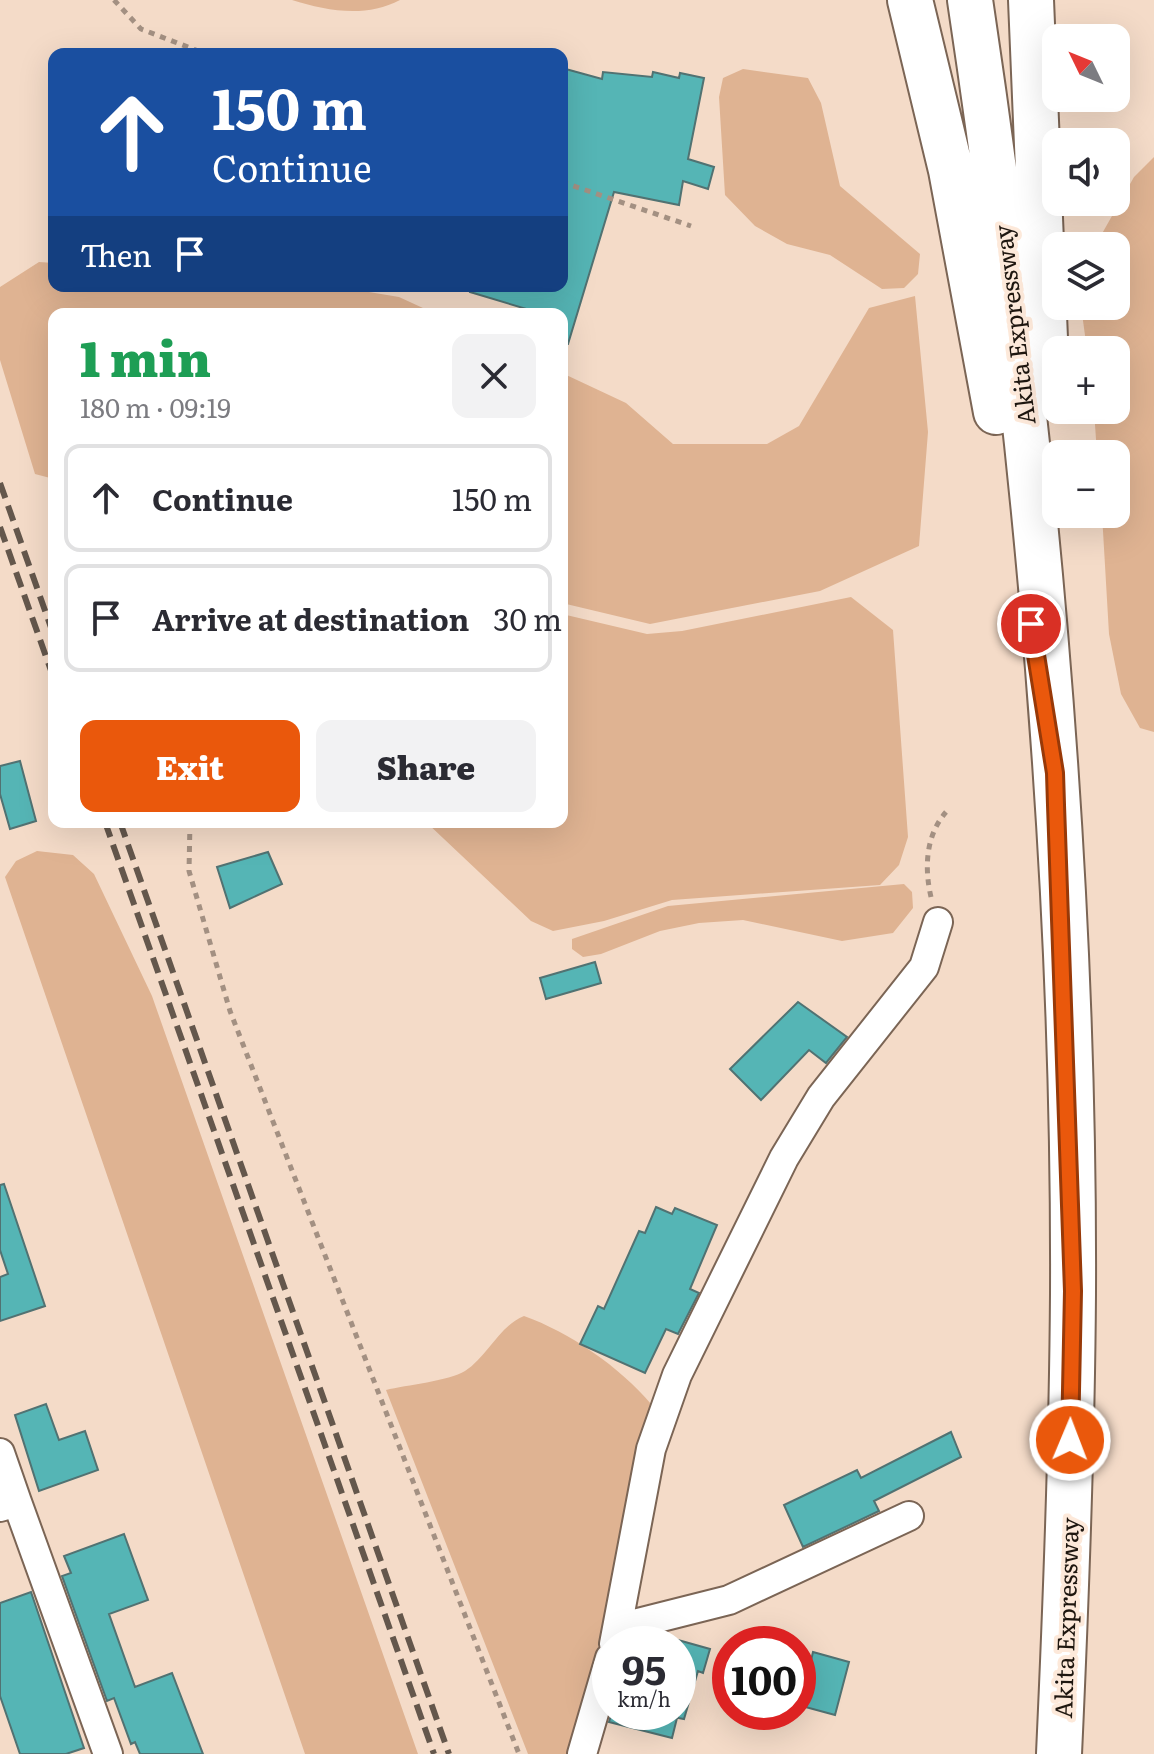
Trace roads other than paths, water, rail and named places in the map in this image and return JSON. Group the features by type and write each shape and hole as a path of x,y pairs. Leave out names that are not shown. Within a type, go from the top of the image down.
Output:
{"highway":[{"path":"910,0 951,170 983,340 1055,773"},
{"name":"Akita Expressway","path":"970,0 1028,450 1055,773 1067,1024 1073,1291 1068,1560 1059,1754"},
{"path":"1031,0 1060,659 1055,773"}],"street":[{"path":"618,1626 651,1449 677,1375 784,1158 821,1097 924,967 938,922"},
{"path":"0,1453 9,1504 108,1754"},
{"path":"647,1626 729,1600 909,1516"},
{"path":"582,1754 592,1720"}],"railway":[{"path":"0,483 48,619"},
{"path":"0,527 48,662"},
{"path":"107,828 434,1754"},
{"path":"122,828 449,1754"}]}
